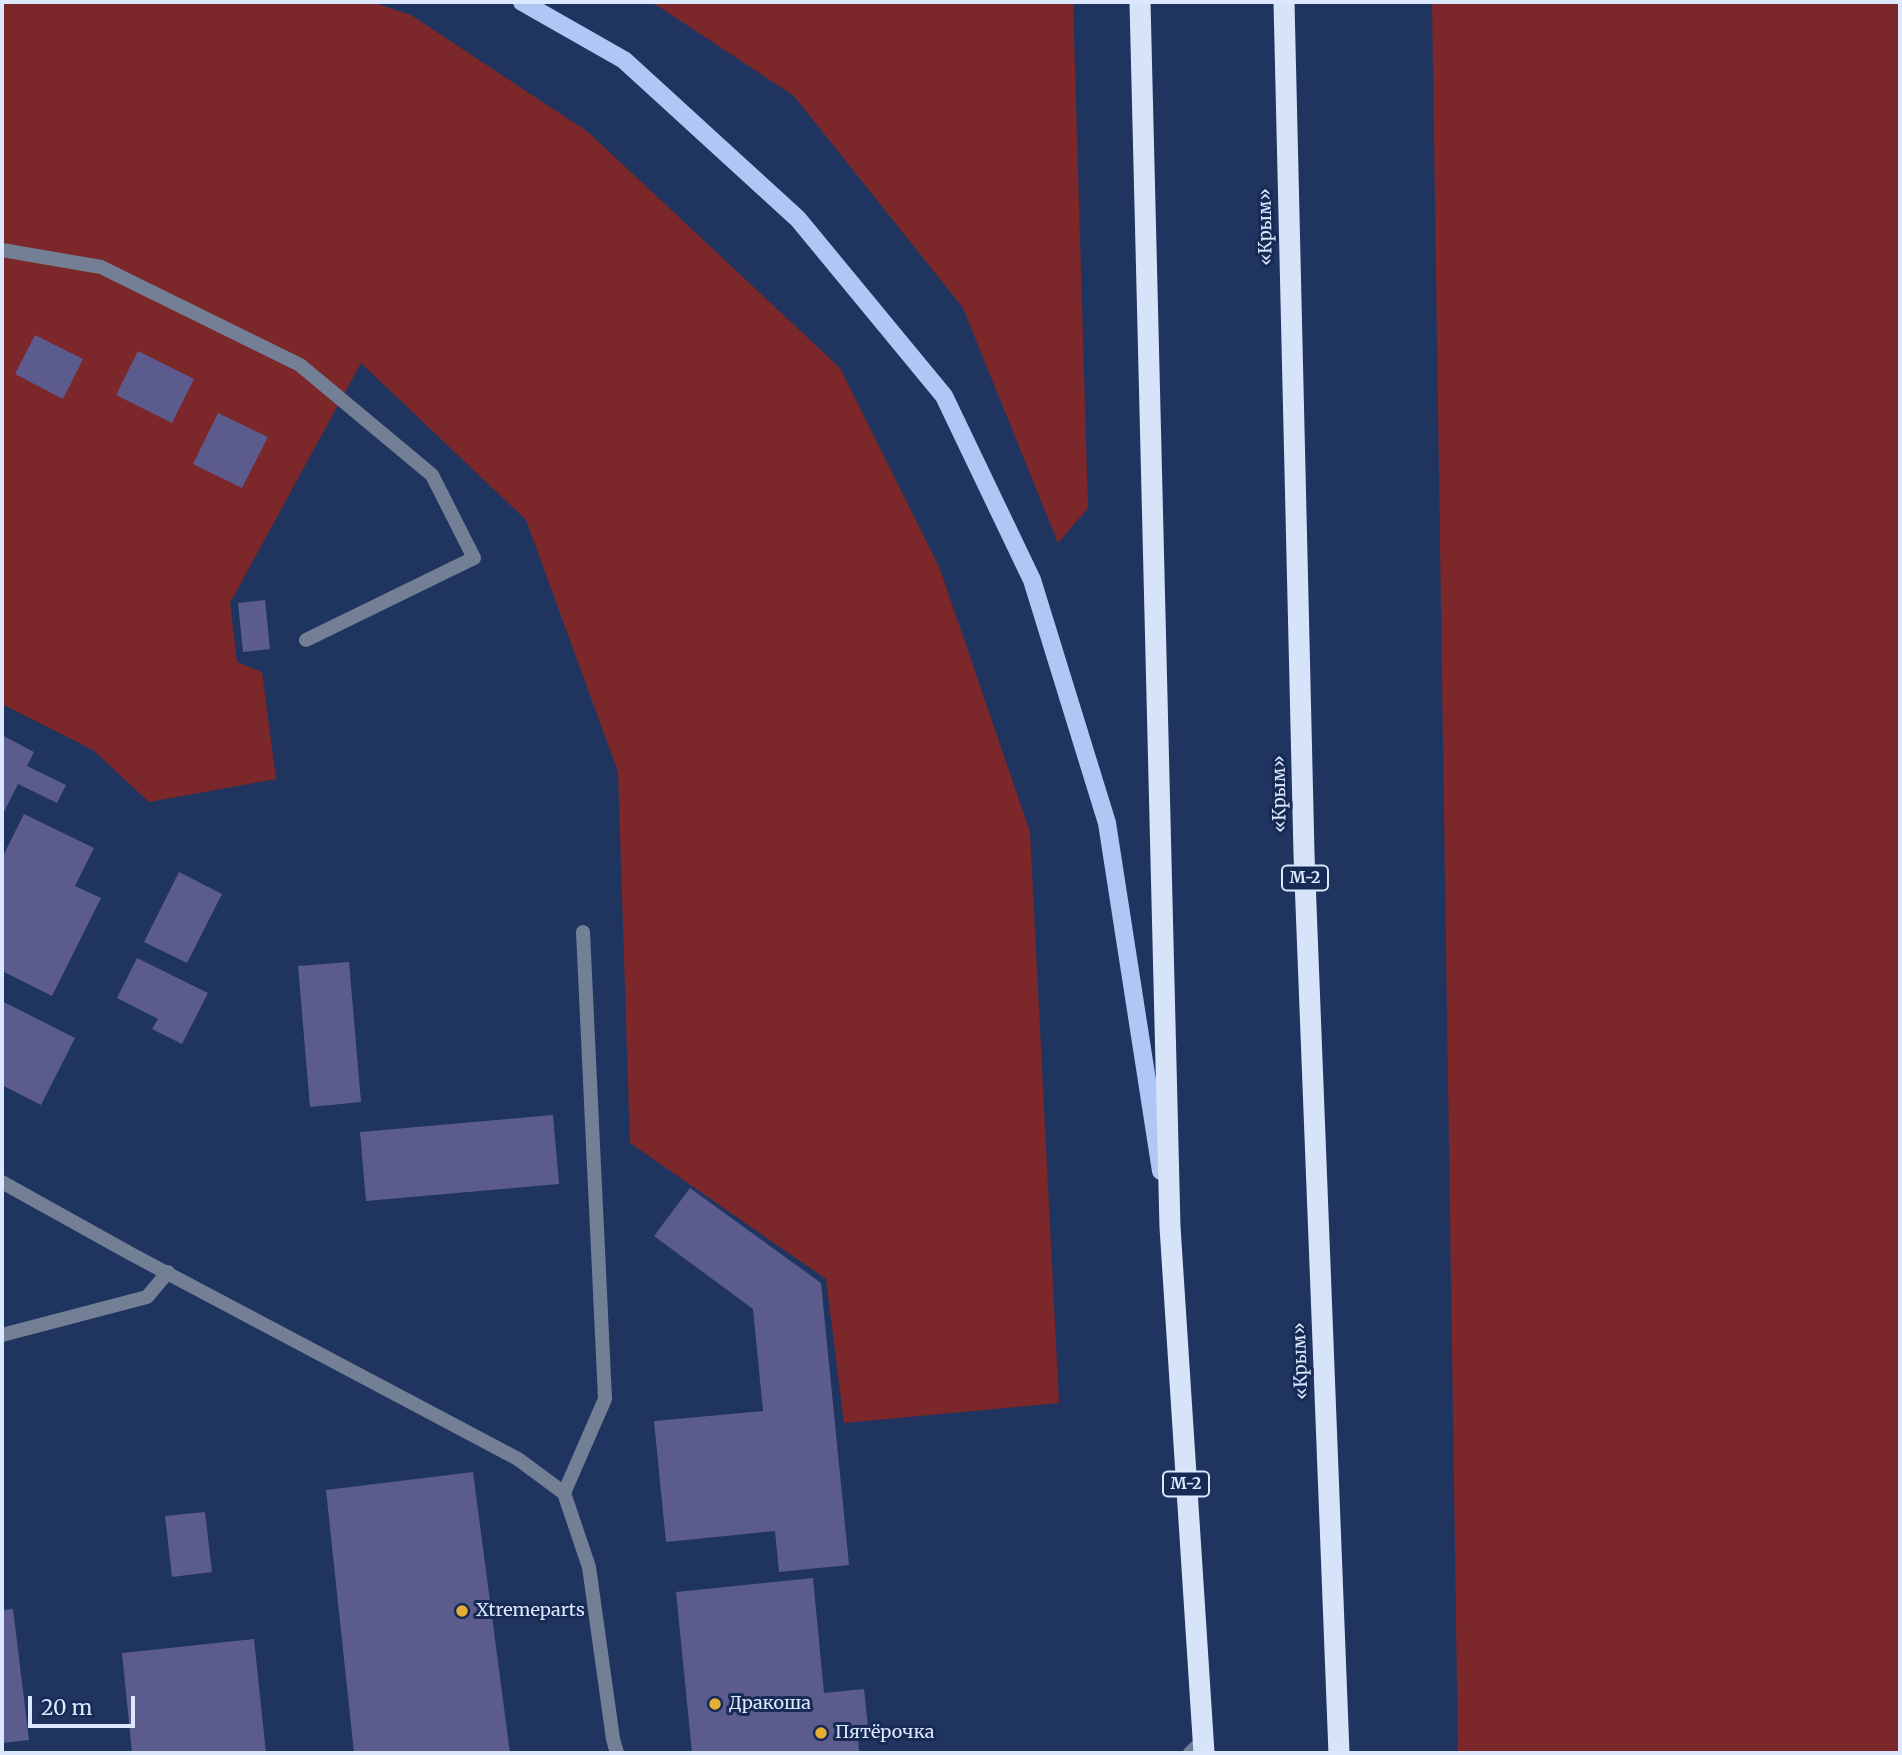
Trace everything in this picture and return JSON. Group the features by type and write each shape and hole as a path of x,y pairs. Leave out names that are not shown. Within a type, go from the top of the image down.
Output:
{"highway":[{"name":"М-2","path":"1140,2 1170,1227 1199,1749"},
{"name":"«Крым»","path":"1284,2 1304,854 1339,1753"}],"main road":[{"path":"522,2 624,60 798,219 944,396 1032,580 1107,823 1170,1227"}],"lane":[{"path":"2,250 102,267 300,365 432,475 474,558 306,640"},
{"path":"564,1493 606,1399 583,932"},
{"path":"2,1182 518,1459 564,1493 589,1567 617,1753"},
{"path":"2,1335 147,1297 168,1272"}],"shaded area":[{"path":"2,2 371,2 411,15 588,132 840,368 940,569 1030,832 1059,1403 844,1423 826,1279 630,1143 618,772 526,520 361,363 230,603 237,662 262,672 276,779 149,802 93,750 2,704"},
{"path":"652,2 1073,2 1088,508 1058,543 963,308 794,96"},
{"path":"1432,2 1900,2 1900,1753 1458,1753"}],"building":[{"path":"35,335 83,359 63,399 15,374"},
{"path":"138,351 194,379 172,423 116,395"},
{"path":"218,413 268,437 242,488 193,464"},
{"path":"265,600 270,649 243,652 238,603"},
{"path":"2,735 34,752 27,766 66,785 57,803 18,784 2,816"},
{"path":"24,814 94,848 75,886 101,898 52,996 2,971 2,858"},
{"path":"179,872 222,894 187,963 144,942"},
{"path":"137,958 208,993 182,1044 152,1029 158,1019 117,998"},
{"path":"349,962 361,1102 310,1107 298,966"},
{"path":"2,1001 75,1038 41,1105 2,1085"},
{"path":"553,1115 559,1184 366,1201 360,1132"},
{"path":"690,1188 821,1283 849,1565 779,1572 775,1531 666,1542 654,1421 763,1411 753,1309 654,1236"},
{"path":"473,1472 510,1753 354,1753 326,1490"},
{"path":"205,1512 212,1572 172,1577 165,1516"},
{"path":"813,1578 824,1693 864,1689 869,1736 858,1737 859,1753 692,1753 676,1592"},
{"path":"13,1609 29,1740 2,1743 2,1610"},
{"path":"254,1639 266,1753 132,1753 122,1653"}],"place":[{"name":"Xtremeparts","path":"462,1611"},
{"name":"Дракоша","path":"715,1704"},
{"name":"Пятёрочка","path":"821,1733"}]}
